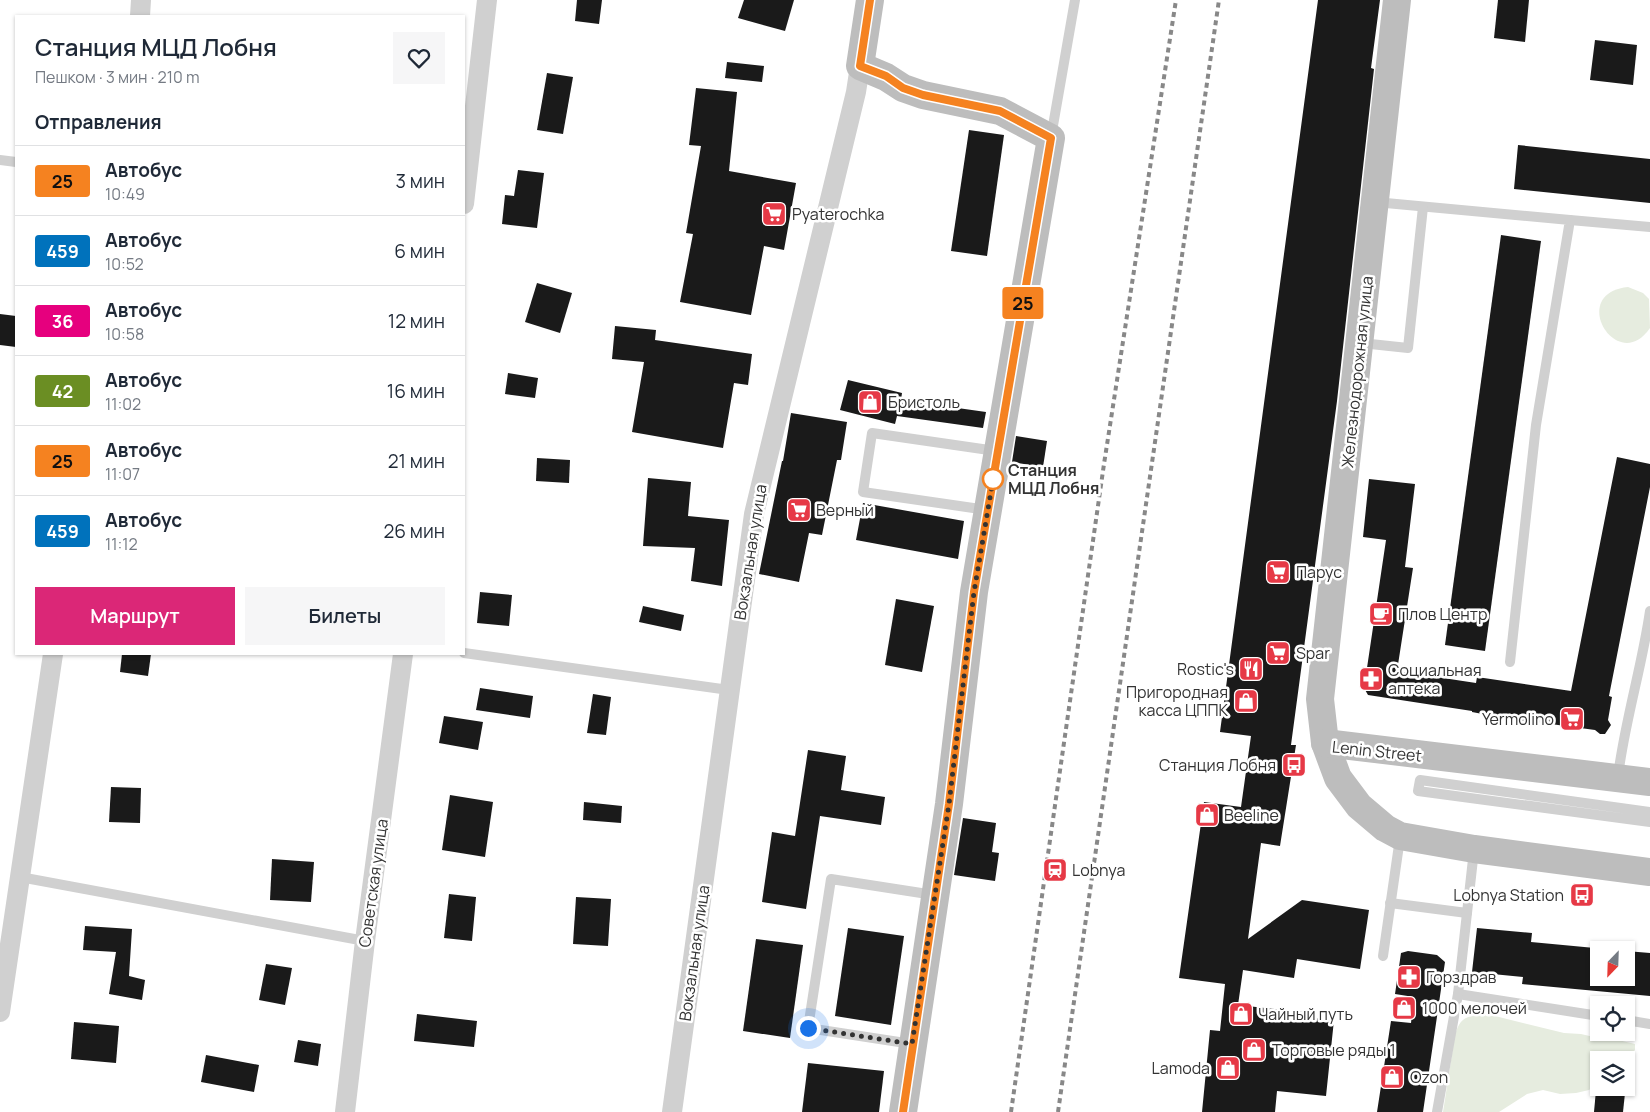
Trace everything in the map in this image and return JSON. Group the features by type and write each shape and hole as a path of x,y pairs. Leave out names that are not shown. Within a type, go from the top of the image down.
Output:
{"street":[{"path":"140,15 141,0"},
{"path":"465,195 487,0"},
{"name":"Вокзальная улица","path":"672,1112 754,514 856,92 870,0"},
{"name":"Железнодорожная улица","path":"1326,743 1320,699 1397,0"},
{"path":"860,66 886,76 903,88 923,95 1000,111 1051,138 974,592 950,795 903,1112"},
{"path":"0,1012 53,655"},
{"name":"Советская улица","path":"345,1112 365,941 404,655"},
{"name":"Lenin Street","path":"1650,782 1326,743 1338,778 1348,793 1371,818 1400,836 1474,849 1650,872"}],"lane":[{"path":"1051,138 1075,0"},
{"path":"0,160 15,162"},
{"path":"1375,202 1650,228"},
{"path":"1360,343 1408,348 1423,207"},
{"path":"1510,662 1536,425 1570,220"},
{"path":"987,510 863,492 872,433 997,452"},
{"path":"1618,778 1622,742 1649,631 1650,611"},
{"path":"465,653 729,690"},
{"path":"1650,812 1420,780 1418,791 1650,822"},
{"path":"1383,956 1400,836"},
{"path":"1437,1112 1458,994 1474,849"},
{"path":"20,877 365,941"},
{"path":"912,1044 808,1028 829,888 831,879 935,895"},
{"path":"1390,903 1467,913"},
{"path":"1458,994 1590,1015"},
{"path":"1635,1022 1650,1024"}],"shaded area":[{"path":"1628,287 1643,293 1649,299 1650,328 1637,340 1624,343 1612,338 1604,328 1599,315 1601,303 1610,292"},
{"path":"1475,1015 1495,1016 1564,1033 1590,1036 1590,1041 1622,1041 1635,1044 1635,1050 1590,1051 1589,1090 1560,1094 1543,1090 1527,1094 1499,1112 1443,1112 1455,1035 1462,1021"}],"building":[{"path":"577,0 602,0 599,24 575,21"},
{"path":"744,0 794,0 785,31 738,18"},
{"path":"1318,0 1380,0 1371,68 1374,69 1337,401 1291,745 1296,745 1280,846 1261,843 1248,939 1302,900 1369,910 1360,969 1297,959 1294,978 1243,970 1238,1005 1303,1012 1303,1017 1334,1020 1326,1096 1277,1091 1275,1112 1202,1112 1210,1030 1220,1031 1225,984 1179,978 1204,802 1241,807 1251,736 1220,732"},
{"path":"1498,0 1529,0 1525,42 1494,38"},
{"path":"1595,40 1637,45 1633,85 1590,80"},
{"path":"727,62 764,66 762,82 725,78"},
{"path":"547,73 573,77 563,134 537,130"},
{"path":"696,88 737,92 729,171 796,183 784,250 764,246 751,315 680,302 693,234 686,233 701,146 689,145"},
{"path":"969,130 1004,135 987,256 951,251"},
{"path":"1518,145 1650,159 1650,203 1514,189"},
{"path":"518,170 544,173 537,228 502,224 505,195 514,196"},
{"path":"1501,235 1541,241 1485,651 1445,645"},
{"path":"537,283 572,293 560,333 525,322"},
{"path":"0,314 15,316 15,347 0,345"},
{"path":"615,326 656,330 655,340 752,354 748,385 734,383 723,448 632,432 644,362 612,359"},
{"path":"508,373 538,378 535,398 505,394"},
{"path":"848,380 902,393 901,400 986,412 983,428 897,416 895,424 840,410"},
{"name":"Верный","path":"791,413 847,422 841,460 837,460 822,535 809,533 799,582 759,574 783,461"},
{"path":"1016,436 1047,441 1043,467 1012,462"},
{"path":"1617,457 1650,464 1650,487 1609,696 1612,697 1608,720 1611,725 1605,734 1600,734 1595,730 1514,720 1472,711 1368,695 1364,688 1386,540 1363,537 1369,479 1415,484 1405,567 1413,568 1397,671 1476,683 1477,677 1571,691"},
{"path":"537,458 570,460 569,483 536,481"},
{"path":"648,478 691,482 688,516 729,520 722,586 691,581 695,548 643,546"},
{"path":"863,503 964,521 958,559 856,540"},
{"path":"480,592 512,595 509,626 477,623"},
{"path":"896,599 934,606 922,672 885,665"},
{"path":"643,606 684,615 681,631 639,622"},
{"path":"122,655 151,655 148,676 120,672"},
{"path":"480,688 533,696 530,718 476,710"},
{"path":"593,694 611,697 606,735 587,733"},
{"path":"444,716 483,722 478,750 439,743"},
{"path":"808,750 846,756 841,790 885,797 881,825 820,816 806,909 762,902 772,832 795,836"},
{"path":"111,787 141,788 140,823 109,822"},
{"path":"450,795 493,802 485,857 442,850"},
{"path":"584,802 622,806 621,823 583,820"},
{"path":"963,818 996,823 992,852 999,853 995,881 954,875"},
{"path":"272,859 314,862 311,902 270,900"},
{"path":"449,894 476,897 472,941 444,938"},
{"path":"576,897 611,899 608,946 573,944"},
{"path":"85,926 132,929 129,976 145,980 142,1000 109,994 116,952 83,950"},
{"path":"848,928 904,936 891,1025 835,1016"},
{"path":"1477,928 1532,933 1531,942 1590,948 1590,986 1635,986 1635,952 1650,953 1650,996 1522,984 1523,977 1472,972"},
{"path":"756,939 803,945 790,1038 743,1031"},
{"path":"1408,951 1437,955 1445,962 1423,1112 1377,1112 1391,1021 1411,1023 1414,997 1395,994 1401,953"},
{"path":"266,964 292,968 285,1005 259,1000"},
{"path":"417,1014 477,1021 474,1047 414,1041"},
{"path":"74,1022 119,1026 116,1063 71,1059"},
{"path":"298,1040 321,1044 318,1066 294,1062"},
{"path":"206,1055 259,1065 254,1092 201,1082"},
{"path":"808,1063 884,1071 879,1112 802,1112"},
{"path":"1595,1096 1625,1096 1623,1112 1594,1112"}],"railway":[{"path":"1011,1112 1104,464 1176,0"},
{"path":"1058,1112 1219,0"}],"bus line":[{"name":"25","path":"870,0 860,66 886,76 903,88 923,95 1000,111 1051,138 974,592 949,804 903,1112"}],"place":[{"name":"Pyaterochka","path":"774,214"},
{"name":"Бристоль","path":"870,402"},
{"name":"Станция МЦД Лобня","path":"993,479"},
{"name":"Верный","path":"799,510"},
{"name":"Парус","path":"1278,572"},
{"name":"Плов Центр","path":"1381,614"},
{"name":"Spar","path":"1278,653"},
{"name":"Rostic's","path":"1251,669"},
{"name":"Социальная аптека","path":"1371,679"},
{"name":"Пригородная касса ЦППК","path":"1246,701"},
{"name":"Yermolino","path":"1572,719"},
{"name":"Станция Лобня","path":"1294,765"},
{"name":"Beeline","path":"1207,815"},
{"name":"Lobnya","path":"1055,870"},
{"name":"Lobnya Station","path":"1582,895"},
{"name":"Горздрав","path":"1409,977"},
{"name":"1000 мелочей","path":"1404,1008"},
{"name":"Чайный путь","path":"1241,1014"},
{"name":"Торговые ряды 1","path":"1254,1050"},
{"name":"Lamoda","path":"1228,1068"},
{"name":"Ozon","path":"1392,1077"}],"route":[{"path":"808,1028 912,1044 949,804 974,592 994,474 993,479"}]}
